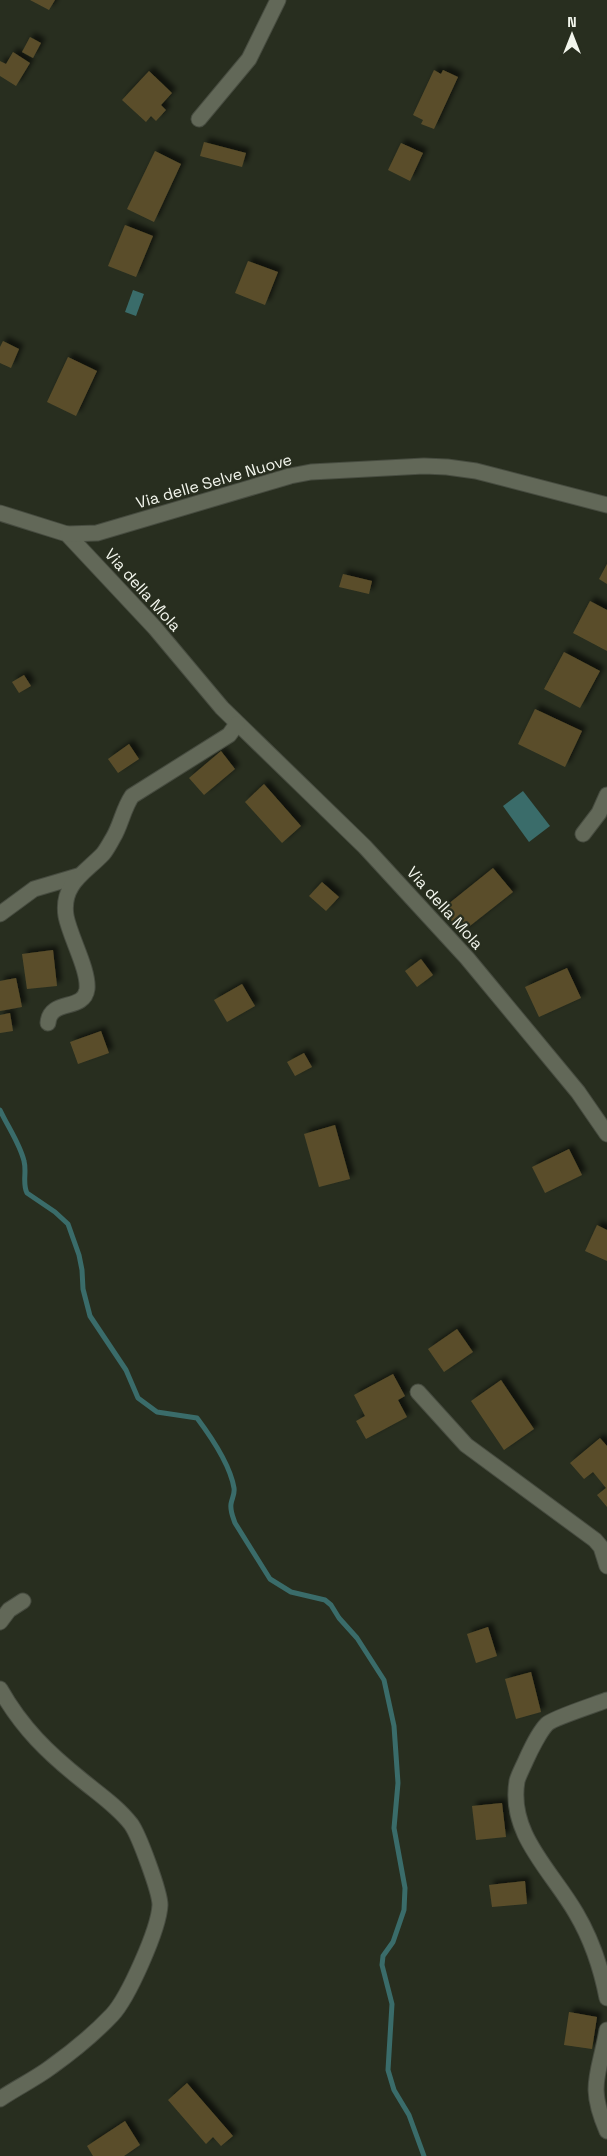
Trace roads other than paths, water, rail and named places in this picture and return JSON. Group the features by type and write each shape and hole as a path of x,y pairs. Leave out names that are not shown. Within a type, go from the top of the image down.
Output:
{"street":[{"path":"199,118 249,59 278,0"},
{"name":"Via delle Selve Nuove","path":"67,534 97,533 290,476 311,472 424,466 476,471 607,505"},
{"name":"Via della Mola","path":"0,513 67,534 155,628 237,724 359,841 467,958 573,1086 607,1134"},
{"path":"48,1023 51,1012 56,1008 77,1002 84,997 87,990 86,979 69,930 66,913 66,902 70,888 78,876 104,853 116,833 127,803 132,796 229,735 237,724"},
{"path":"583,834 599,813 607,795"},
{"path":"0,914 34,889 78,876"},
{"path":"418,1392 466,1445 595,1540 601,1547 607,1566"},
{"path":"0,1622 9,1610 23,1601"},
{"path":"0,1689 14,1714 36,1738 59,1761 115,1807 132,1825 157,1886 160,1906 148,1943 128,1992 119,2006 96,2031 52,2067 0,2099"},
{"path":"607,1700 548,1723 529,1753 518,1779 516,1800 521,1825 537,1856 576,1912 591,1941 600,1964 607,1998"},
{"path":"607,2030 595,2090 596,2103 607,2131"}],"water":[{"path":"133,290 144,294 136,316 125,312"},
{"path":"523,791 550,826 529,842 503,806"}],"waterway":[{"path":"0,1110 22,1155 25,1165 27,1193 55,1212 68,1224 79,1255 83,1289 90,1316 126,1370 138,1398 157,1412 197,1418 229,1470 234,1488 231,1507 235,1523 270,1579 291,1592 325,1600 331,1605 339,1618 357,1638 384,1680 394,1726 398,1783 394,1828 405,1888 404,1910 393,1942 383,1956 382,1965 392,2004 388,2070 394,2090 409,2115 424,2156"}]}
